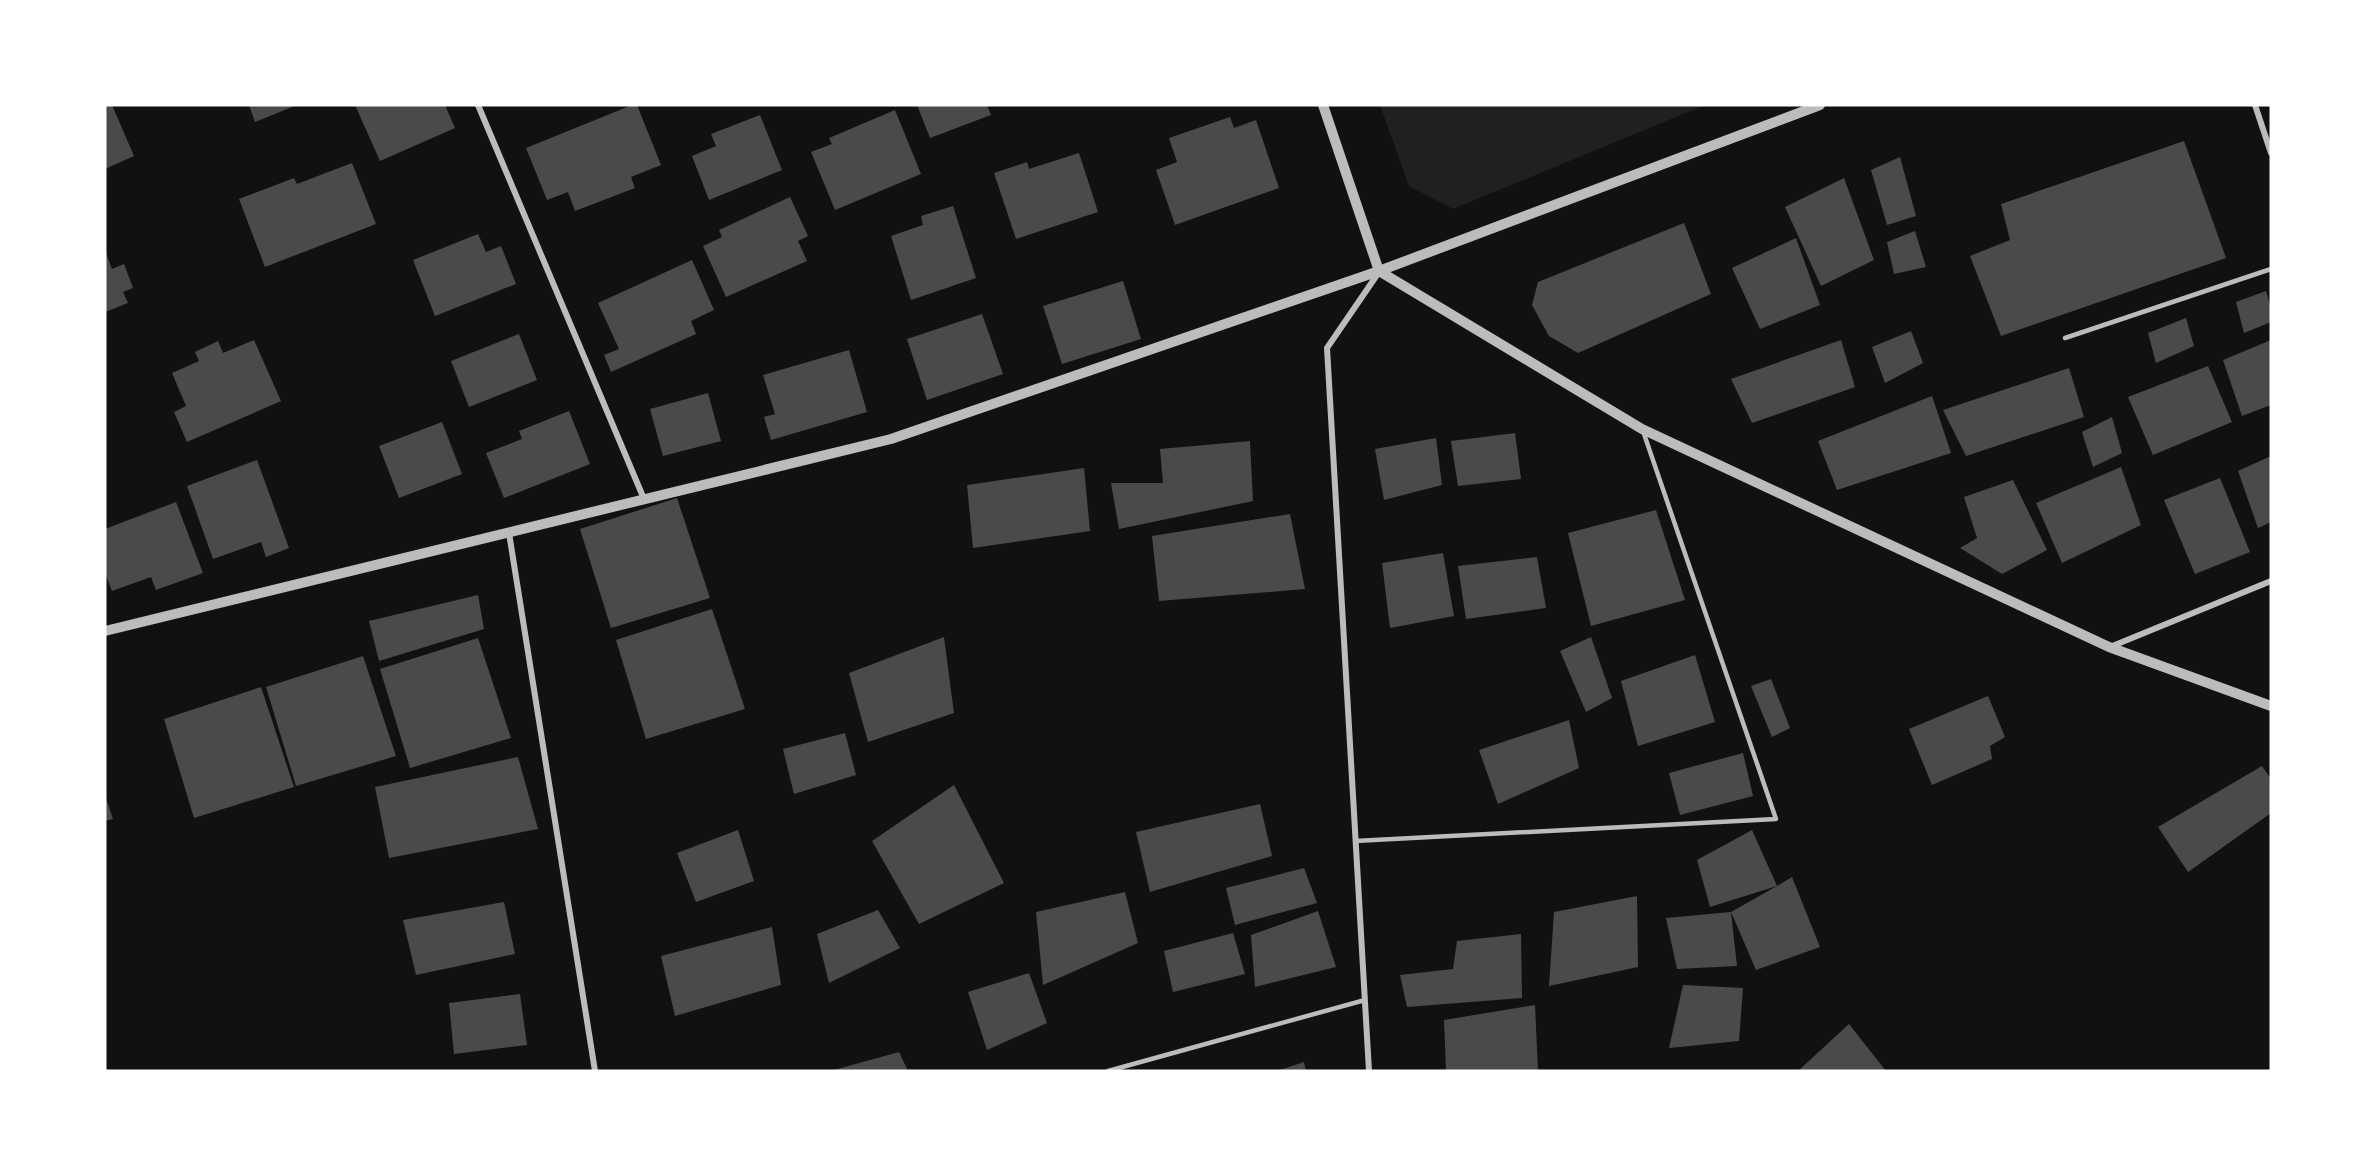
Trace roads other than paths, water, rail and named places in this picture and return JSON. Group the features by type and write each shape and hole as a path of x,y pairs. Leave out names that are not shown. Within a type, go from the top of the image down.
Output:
{"street":[{"path":"478,105 644,499"},
{"path":"1323,105 1379,272 1642,429 2109,647 2271,706"},
{"path":"105,632 891,439 1379,272 1820,105"},
{"path":"2255,105 2271,153"},
{"path":"1369,1071 1327,348 1379,272"},
{"path":"509,533 595,1071"},
{"path":"2109,647 2271,581"}],"lane":[{"path":"2065,338 2271,269"},
{"path":"1355,841 1776,819 1642,429"},
{"path":"1108,1071 1365,1000"}]}
